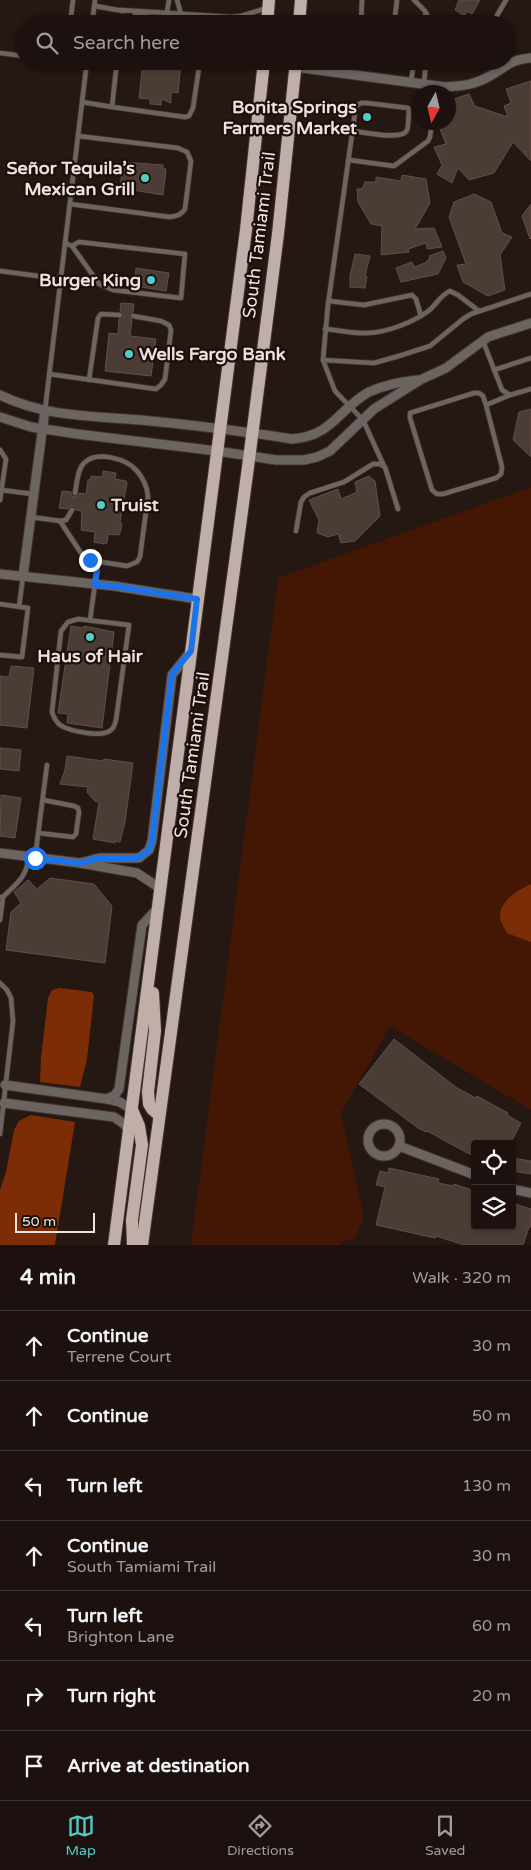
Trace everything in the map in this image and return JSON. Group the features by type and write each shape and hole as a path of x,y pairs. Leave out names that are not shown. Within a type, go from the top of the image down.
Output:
{"main road":[{"path":"300,15 301,0"},
{"name":"South Tamiami Trail","path":"114,1245 246,230 263,70"},
{"name":"South Tamiami Trail","path":"142,1245 250,456 295,70"},
{"path":"151,966 155,1031 148,1092 149,1104 160,1115"},
{"path":"132,1109 139,1126 142,1145 132,1220 133,1245"}],"street":[{"path":"516,61 531,58"},
{"path":"332,70 424,84"},
{"path":"456,87 467,86 489,77 498,70"},
{"path":"0,417 42,429 250,456 290,461 318,457 330,451 374,409 420,380 446,368 483,341 500,333 531,323"},
{"path":"0,395 18,403 55,412 220,429 292,439 316,435 368,393 381,387 398,382 420,380"},
{"path":"23,576 45,410"},
{"path":"0,574 114,586 197,599"},
{"path":"80,863 99,858 138,858 149,850 152,841 172,674 191,651"},
{"path":"0,853 80,863 137,873 161,889"},
{"path":"107,1099 115,1095 119,1089 142,925 158,908"},
{"path":"5,1085 107,1099 120,1102 132,1109"},
{"path":"4,1102 114,1117 129,1130"},
{"path":"399,1146 471,1173"},
{"path":"516,1190 531,1193"}],"lane":[{"path":"71,15 73,0"},
{"path":"94,15 95,0"},
{"path":"167,12 169,0"},
{"path":"177,0 181,14"},
{"path":"361,15 362,0"},
{"path":"395,15 397,0"},
{"path":"414,0 426,14"},
{"path":"497,15 506,0"},
{"path":"244,15 269,4"},
{"path":"95,6 144,15"},
{"path":"120,10 212,15"},
{"path":"0,53 15,55"},
{"path":"45,410 86,70"},
{"path":"112,107 116,70"},
{"path":"82,102 189,116 193,108 199,70"},
{"path":"411,83 413,70"},
{"path":"424,84 425,70"},
{"path":"353,131 395,136 403,135 406,131 409,110 408,108 367,103 357,104 353,131 329,301 323,360 335,391 363,420 385,467 398,509"},
{"path":"349,160 394,166 428,141 431,130"},
{"path":"70,204 170,217 177,216 182,214 185,209 191,161 187,152 178,148 78,136"},
{"path":"65,243 72,246 103,287 113,290 180,298 185,254 78,242 72,246"},
{"path":"0,272 61,279"},
{"path":"326,329 367,333 379,331 421,316 430,310 445,293 450,291 479,311"},
{"path":"323,360 374,363 399,356 430,346 463,319 479,311 531,294"},
{"path":"329,301 364,305 412,295 416,299 421,316"},
{"path":"89,380 98,318 101,314 120,314"},
{"path":"49,374 156,389 161,386 165,379 171,330 169,325 161,321 133,316"},
{"path":"483,341 502,390 510,395"},
{"path":"494,370 531,358"},
{"path":"486,405 531,388"},
{"path":"474,393 479,393 483,396 486,405 502,467 501,474 496,478 443,494 437,494 432,490 410,414 474,393"},
{"path":"0,450 6,459 0,500"},
{"path":"60,521 81,553 90,560 127,566 137,562 140,557 148,496 147,488 136,469 115,458 100,457 89,460 82,466 75,493"},
{"path":"296,531 301,502 304,497 310,493 344,482 373,464 380,464 385,467"},
{"path":"1,490 35,494"},
{"path":"31,518 66,520 72,510"},
{"path":"90,620 98,562"},
{"path":"19,607 23,576"},
{"path":"0,604 28,608 22,657 0,654"},
{"path":"78,619 90,620 129,625 116,720 112,729 106,733 85,732 61,725 55,720 52,712 61,631 68,622 78,619"},
{"path":"0,920 2,897 22,878 32,857 38,833 47,765"},
{"path":"38,833 73,837 76,834 78,808 43,800"},
{"path":"0,982 7,990 14,1008 0,1134"}],"shaded area":[{"path":"531,487 531,1110 390,1026 341,1113 364,1218 354,1239 343,1241 340,1245 191,1245 278,578"},
{"path":"531,884 531,942 507,933 500,918 506,901 515,893"},
{"path":"60,988 92,992 94,996 87,1059 80,1087 40,1082 48,998 52,990"},
{"path":"31,1115 75,1122 55,1245 0,1245 0,1190 6,1172 14,1130 19,1121"}],"building":[{"path":"459,0 480,0 472,14 467,11 465,15 463,15 455,10"},
{"path":"142,70 180,70 178,93 171,92 171,103 161,99 161,105 150,104 150,99 139,98"},
{"path":"531,81 531,161 513,142 494,173 469,180 458,168 452,183 437,174 442,165 434,147 446,144 440,130 456,130 456,98 469,94 475,106 508,117 504,106 511,103 506,89"},
{"path":"123,162 163,165 163,169 166,169 163,195 120,188"},
{"path":"402,175 426,179 430,203 415,229 434,228 442,247 427,249 426,243 408,249 409,252 381,255 382,226 371,224 358,202 357,189 362,189 365,182 376,182 376,177 401,181"},
{"path":"474,194 491,202 502,233 512,237 500,255 505,290 488,296 463,282 457,265 466,264 449,217 454,202"},
{"path":"531,204 531,238 530,239 522,216"},
{"path":"443,251 446,258 438,274 401,282 396,268 412,262 414,267 425,263 430,258 429,256"},
{"path":"355,254 370,256 365,276 367,276 365,288 350,287 350,276"},
{"name":"Burger King","path":"136,268 169,273 166,291 134,286"},
{"path":"121,303 134,304 133,312 129,316 132,320 130,336 156,339 151,376 105,371 109,333 118,334 119,319 124,316 120,311"},
{"path":"531,409 531,457 513,440 519,412"},
{"path":"103,471 116,473 115,479 126,481 127,483 120,522 122,524 120,533 119,535 108,534 107,543 104,544 94,542 95,532 81,530 82,511 76,510 73,506 68,509 59,508 62,491 71,492 72,496 75,497 79,493 86,494 88,480 91,479 91,476 102,477"},
{"path":"369,476 375,481 380,516 355,541 341,543 338,534 328,537 317,533 319,520 309,500 338,489 341,499 357,492 355,482"},
{"path":"71,626 83,628 84,626 114,632 102,728 67,723 68,714 58,713"},
{"path":"11,666 34,668 27,728 0,725 0,676 9,677"},
{"path":"0,748 21,750 19,771 0,769"},
{"path":"67,756 133,763 125,822 120,842 115,841 115,843 93,839 99,802 95,801 87,792 88,787 60,784"},
{"path":"1,795 21,798 15,838 0,836"},
{"path":"50,878 94,884 112,906 105,963 6,950 11,912 21,903 14,892 28,880 37,889"},
{"path":"394,1039 457,1088 476,1098 477,1096 508,1113 507,1115 521,1123 512,1140 471,1140 471,1155 418,1128 359,1084"},
{"path":"516,1159 531,1161 531,1174 516,1172"},
{"path":"389,1168 439,1179 438,1183 454,1186 454,1184 471,1190 471,1230 516,1230 516,1204 531,1209 531,1227 529,1227 523,1245 464,1245 436,1236 435,1238 376,1225 385,1187 376,1185 380,1171 388,1173"}],"place":[{"name":"Bonita Springs Farmers Market","path":"367,117"},
{"name":"Señor Tequila’s Mexican Grill","path":"145,178"},
{"name":"Burger King","path":"151,280"},
{"name":"Wells Fargo Bank","path":"129,354"},
{"name":"Truist","path":"101,505"},
{"name":"Haus of Hair","path":"90,637"}],"route":[{"path":"35,858 80,863 99,858 138,858 149,850 152,841 172,674 191,651 197,599 114,586 95,585 98,562 90,560"}]}
